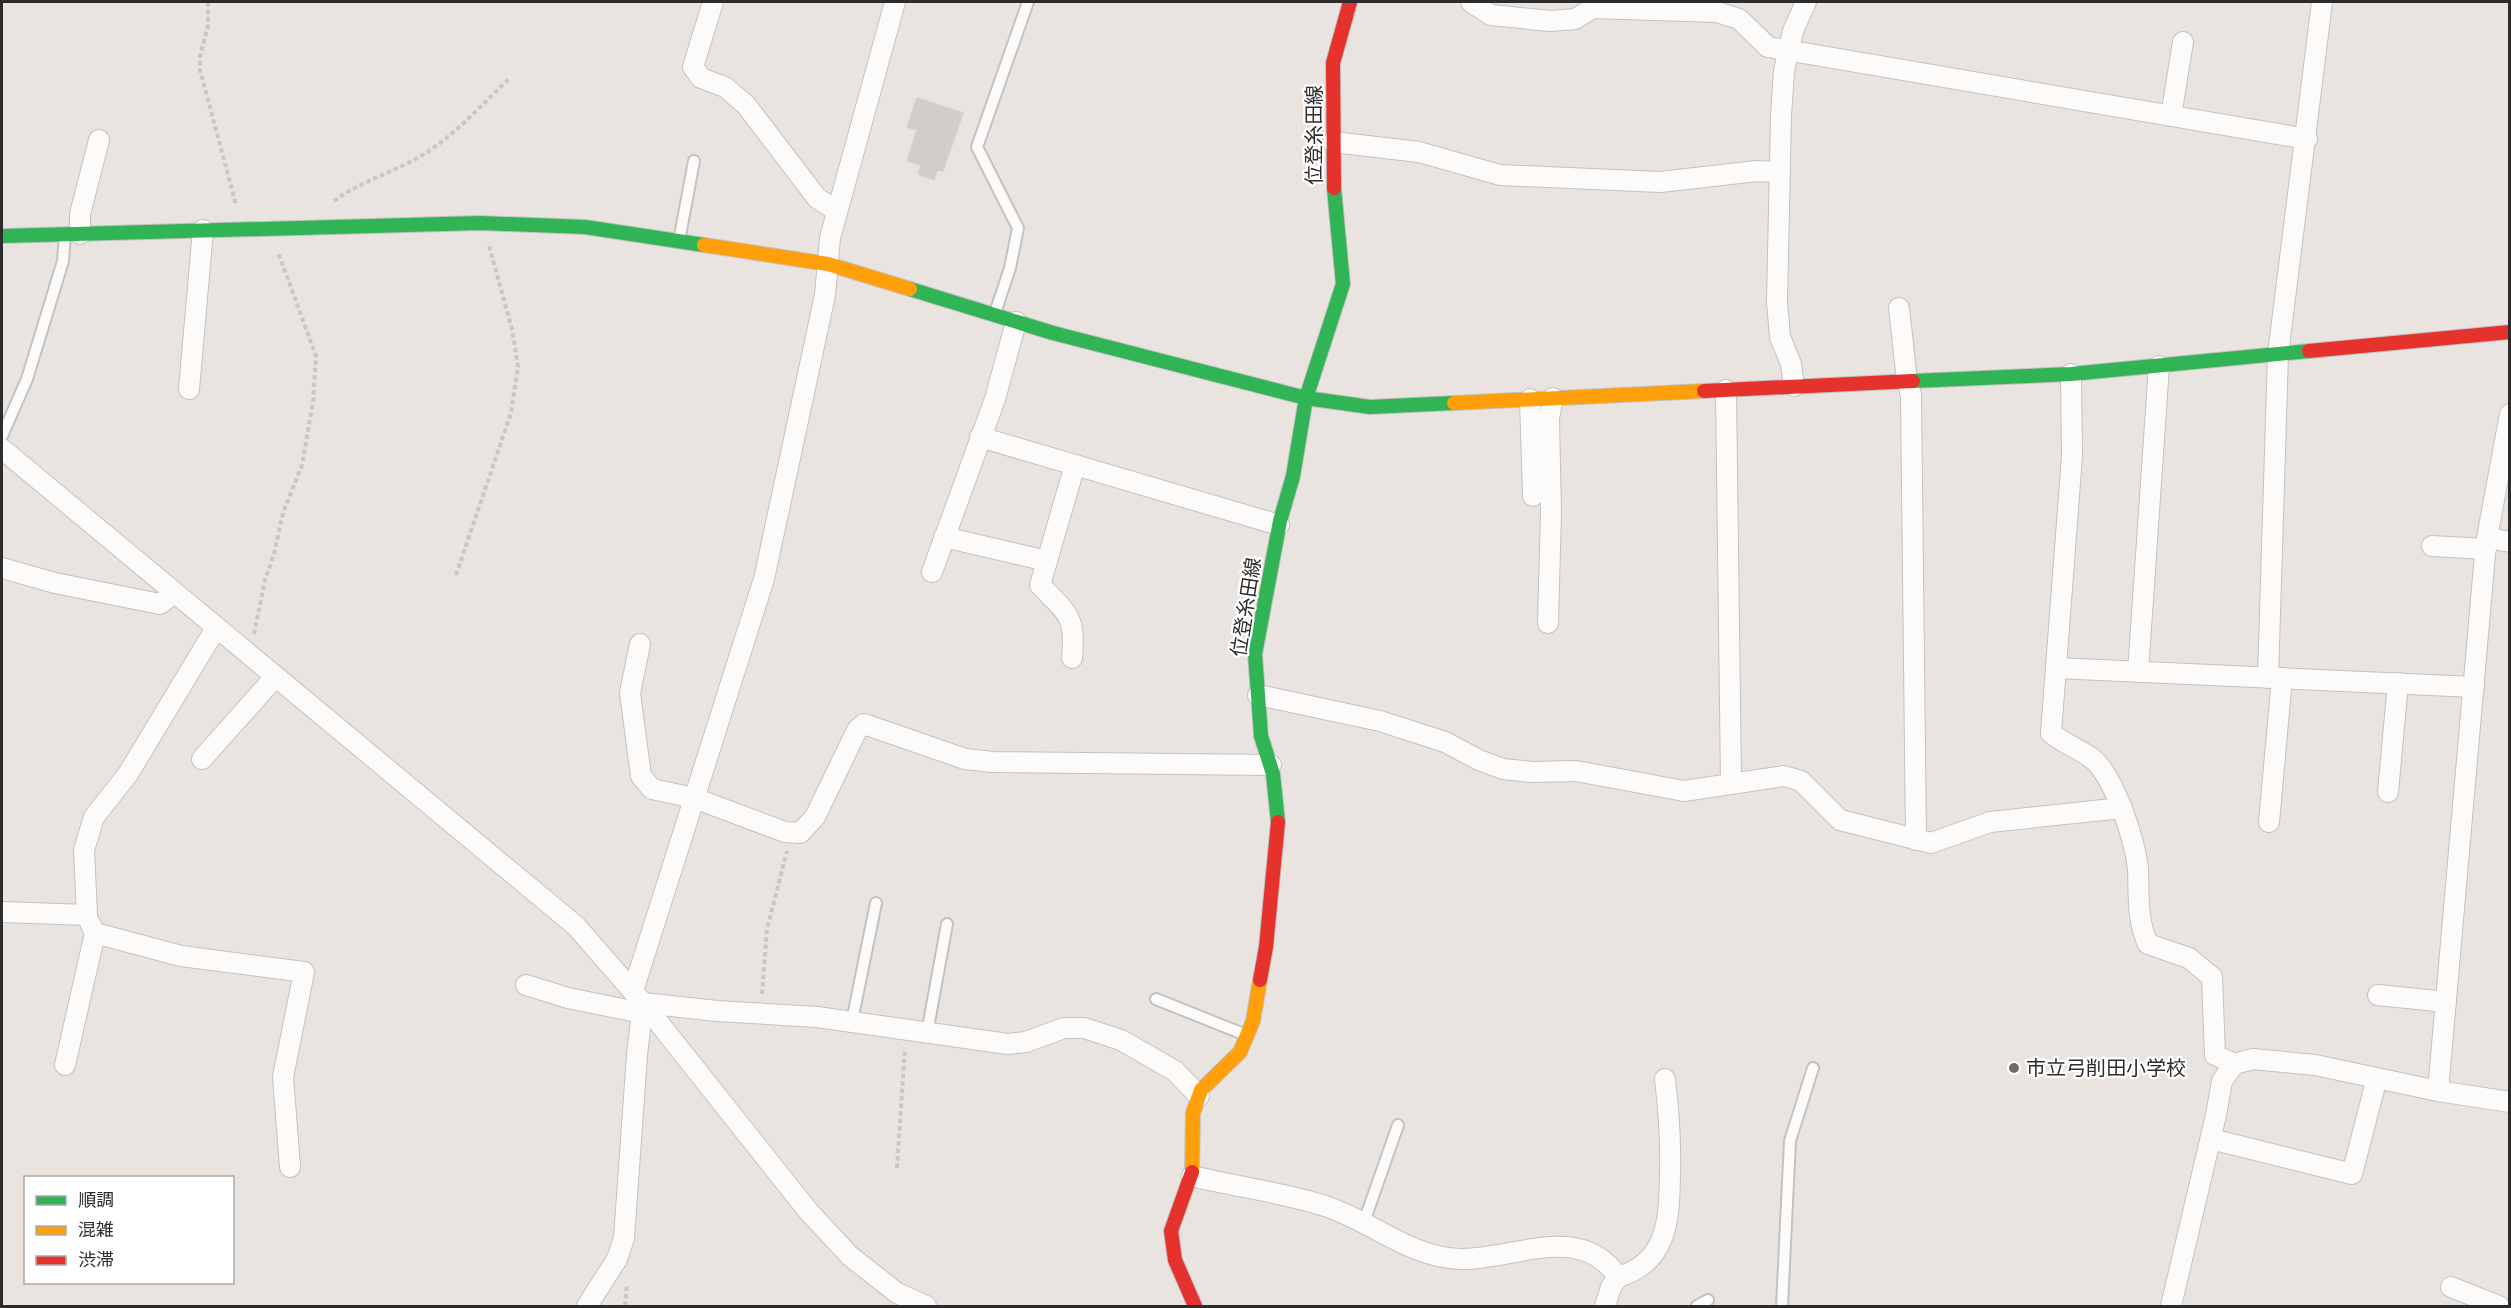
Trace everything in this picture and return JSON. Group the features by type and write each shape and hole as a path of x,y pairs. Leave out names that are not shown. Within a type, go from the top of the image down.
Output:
{"street":[{"path":"713,2 693,67 701,78 724,87 746,105 817,198 837,211"},
{"path":"587,1306 617,1259 624,1238 639,1002 694,798 764,579 825,295 830,238 895,2"},
{"name":"位登糸田線","path":"1195,1306 1176,1260 1171,1231 1192,1176 1193,1113 1202,1090 1240,1052 1253,1021 1266,946 1279,831 1271,765 1261,736 1255,654 1279,525 1293,476 1306,398 1343,284 1334,199 1333,63 1350,2"},
{"path":"1471,2 1491,15 1550,21 1575,19 1593,8 1717,12 1739,19 1768,47 2307,139"},
{"path":"1794,387 1791,364 1780,337 1777,302 1780,172 1784,71 1793,31 1806,2"},
{"path":"2269,822 2275,678 2278,354 2307,139 2322,2"},
{"path":"2171,116 2183,42"},
{"path":"73,234 99,140"},
{"path":"1333,141 1419,152 1500,175 1660,182 1757,171 1780,172"},
{"path":"2,236 480,223 585,227 828,264 1016,322 1306,398 1370,407 2071,374 2510,332"},
{"path":"189,389 203,230"},
{"path":"1899,308 1907,381 1911,395 1916,840"},
{"path":"932,572 995,399 1016,322"},
{"path":"2138,672 2159,366"},
{"path":"2071,374 2072,456 2051,733 2065,745 2092,758 2117,795 2132,837 2138,865 2140,928 2148,944 2189,958 2212,977 2216,1055 2234,1064"},
{"path":"1725,390 1731,783"},
{"path":"1548,623 1551,513 1549,418 1553,398"},
{"path":"1530,399 1533,496"},
{"path":"2438,1091 2487,544 2510,414"},
{"path":"980,437 1279,525"},
{"path":"2,449 576,926 809,1212 858,1262 897,1293 926,1306"},
{"path":"1072,658 1074,633 1069,615 1040,585 1075,465"},
{"path":"944,537 1047,561"},
{"path":"2432,546 2510,542"},
{"path":"2,568 55,583 160,604 174,593"},
{"path":"64,1065 95,933 87,915 84,850 94,817 129,774 216,628"},
{"path":"640,644 630,693 640,776 652,789 694,798 753,822 792,833 800,833 815,817 856,730 864,724 965,759 993,762 1271,765"},
{"path":"2056,668 2474,687"},
{"path":"202,759 275,677"},
{"path":"2388,792 2398,683"},
{"path":"1258,695 1380,721 1445,742 1479,760 1503,769 1532,772 1576,771 1684,791 1784,776 1801,781 1840,820 1930,843 1990,822 2122,808"},
{"path":"2,912 87,915"},
{"path":"95,933 181,956 304,972 283,1077 290,1167"},
{"path":"526,985 568,998 852,1021 1008,1044 1026,1042 1064,1028 1084,1028 1121,1040 1175,1071 1199,1096"},
{"path":"2378,995 2446,1002"},
{"path":"2171,1306 2211,1139 2222,1081 2234,1064 2253,1059 2315,1065 2438,1091 2510,1102"},
{"path":"2211,1139 2352,1174 2377,1078"},
{"path":"1605,1306 1611,1287 1618,1277 1634,1272 1651,1257 1664,1235 1669,1218 1671,1136 1665,1079"},
{"path":"1192,1176 1325,1206 1364,1222 1399,1242 1434,1256 1462,1259 1536,1248 1573,1246 1595,1253 1618,1277"},
{"path":"2451,1287 2499,1306"}],"lane":[{"path":"995,315 1010,268 1018,228 977,147 1028,2"},
{"path":"679,241 694,161"},
{"path":"2,436 27,379 73,234"},
{"path":"852,1021 876,903"},
{"path":"917,1031 947,924"},
{"path":"1155,999 1246,1035"},
{"path":"1782,1306 1790,1141 1813,1068"},
{"path":"1364,1222 1398,1125"},
{"path":"1697,1306 1708,1300"}],"path":[{"path":"208,2 208,26 200,56 200,70 242,230"},
{"path":"316,228 319,213 349,189 413,160 455,132 510,78"},
{"path":"456,575 511,413 518,367 512,329 480,223"},
{"path":"247,654 252,644 265,580 274,554 283,513 302,465 313,402 316,356 269,229"},
{"path":"761,1014 767,929 792,833"},
{"path":"897,1167 902,1068 917,1031"}],"building":[{"path":"917,98 963,113 943,171 937,170 934,180 918,174 921,165 907,161 917,130 907,127"}],"traffic: fast":[{"path":"1278,822 1273,774 1261,736 1255,654 1280,521 1293,476 1306,398 1343,284 1334,188"},
{"path":"2,236 480,223 585,227 704,245"},
{"path":"910,289 1053,333 1306,398 1370,407 1454,403"},
{"path":"1913,381 2071,374 2309,351"}],"traffic: slow":[{"path":"704,245 828,264 910,289"},
{"path":"1454,403 1704,391"},
{"path":"1192,1172 1193,1113 1201,1090 1240,1052 1253,1021 1260,980"}],"traffic: jam":[{"path":"1334,188 1333,63 1350,2"},
{"path":"2309,351 2510,332"},
{"path":"1704,391 1913,381"},
{"path":"1260,980 1266,947 1278,822"},
{"path":"1192,1172 1171,1231 1175,1260 1195,1306"}],"place":[{"name":"市立弓削田小学校","path":"2014,1068"}]}
